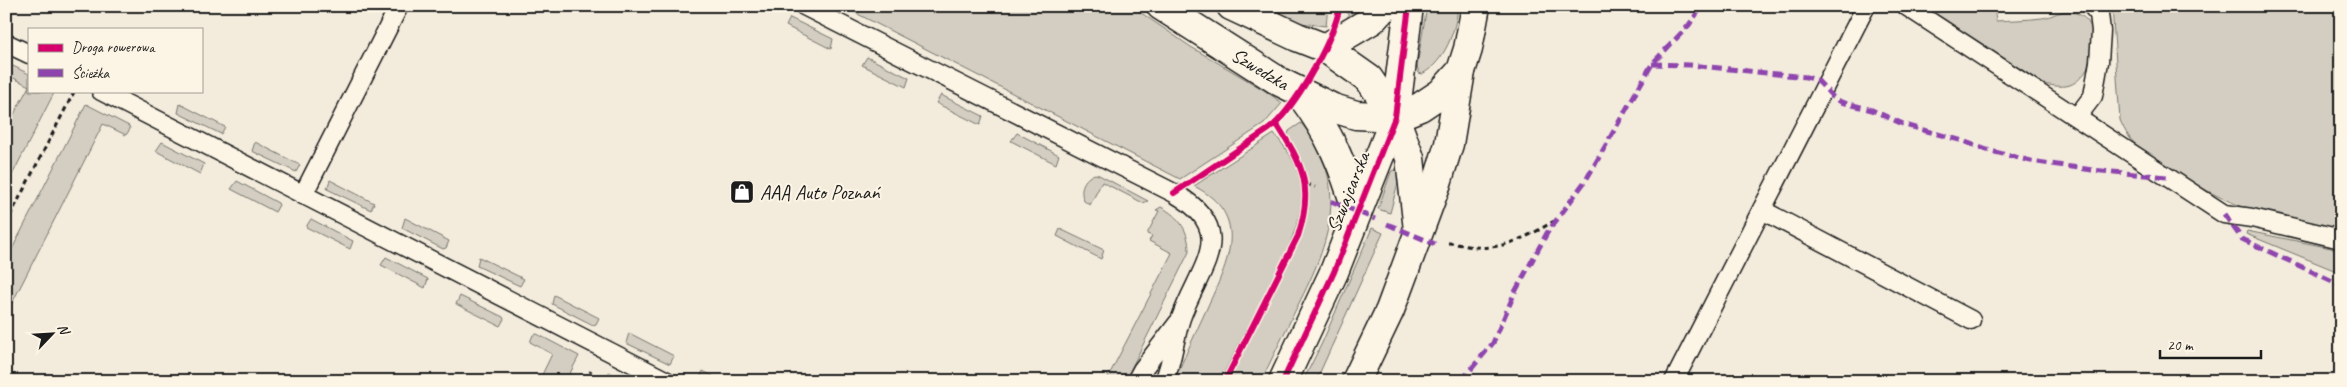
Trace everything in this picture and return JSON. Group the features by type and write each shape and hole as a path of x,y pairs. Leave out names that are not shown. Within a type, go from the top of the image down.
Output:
{"street":[{"name":"Szwedzka","path":"1161,6 1299,92 1333,108 1356,115 1395,118 1420,107 1434,98 1461,71"},
{"name":"Szwedzka","path":"1231,6 1296,37 1325,48 1369,79 1395,118 1410,158 1430,240"},
{"path":"1325,48 1372,20 1385,6"},
{"name":"Szwajcarska","path":"1282,381 1334,272 1395,118 1409,6"},
{"path":"1356,381 1390,310 1430,240 1461,71 1468,49 1476,6"},
{"name":"Szwajcarska","path":"1299,92 1322,122 1336,149 1357,212"}],"lane":[{"path":"304,195 399,6"},
{"path":"804,6 1174,193 1198,210 1209,231 1210,251 1206,264 1181,318 1142,370 1136,381"},
{"path":"1674,381 1866,6"},
{"path":"1906,6 2224,214 2252,218 2341,239"},
{"path":"2077,117 2093,96 2099,62 2101,31 2099,14 2092,6"},
{"path":"6,43 28,54"},
{"path":"103,92 667,381"},
{"path":"1762,210 1971,320"},
{"path":"1164,381 1172,363 1181,318"}],"path":[{"path":"6,224 73,92"},
{"path":"1259,136 1269,129"},
{"path":"1430,240 1476,248 1504,244 1534,232 1554,221"}],"shaded area":[{"path":"842,6 1131,6 1191,47 1264,90 1282,103 1264,124 1180,179"},
{"path":"1258,6 1328,6 1326,26 1300,23"},
{"path":"1347,6 1374,6 1349,22"},
{"path":"1427,6 1458,6 1452,35 1443,54 1430,69 1422,74 1419,73 1417,66"},
{"path":"1924,6 1994,6 1996,21 2042,18 2060,12 2072,12 2083,16 2090,24 2094,47 2092,59 2087,70 2070,85 2058,86 2039,83"},
{"path":"2112,6 2341,6 2341,229 2294,223 2250,210 2187,180 2139,148 2128,136 2120,120"},
{"path":"790,18 833,39 831,49 786,26"},
{"path":"867,57 909,78 906,87 862,65"},
{"path":"13,66 28,74 28,85 6,74"},
{"path":"28,88 28,92 54,92 6,187 6,129"},
{"path":"941,95 983,116 980,125 936,103"},
{"path":"86,104 129,126 130,129 126,135 103,124 6,315 6,261"},
{"path":"180,104 225,127 221,134 178,113"},
{"path":"1301,123 1317,146 1326,169 1330,191 1330,214 1326,236 1309,282 1261,381 1228,381 1304,227 1309,196 1307,177 1304,166 1288,135 1289,131"},
{"path":"1017,133 1059,155 1056,164 1011,141"},
{"path":"1274,134 1289,155 1298,174 1301,194 1300,213 1294,232 1220,381 1174,381 1222,274 1230,241 1229,226 1223,211 1212,198 1194,186"},
{"path":"162,142 204,164 200,174 156,151"},
{"path":"255,142 300,165 296,172 252,151"},
{"path":"1393,170 1399,171 1400,175 1390,213 1378,209"},
{"path":"1095,174 1148,201 1143,203 1102,182 1090,205 1084,201 1082,189 1085,181"},
{"path":"330,180 374,203 371,210 327,189"},
{"path":"237,181 278,203 279,205 275,212 231,189"},
{"path":"1161,207 1173,215 1182,225 1189,244 1189,252 1125,381 1106,381 1172,253 1149,241 1152,236 1147,234 1159,211 1156,210"},
{"path":"405,218 449,241 446,248 443,249 402,228"},
{"path":"311,219 353,241 350,249 306,227"},
{"path":"1372,228 1383,233 1316,381 1303,381 1322,343"},
{"path":"1060,229 1104,250 1101,259 1057,236"},
{"path":"2247,231 2341,250 2341,273 2246,234"},
{"path":"386,257 428,279 425,288 381,265"},
{"path":"479,257 524,279 520,286 477,266"},
{"path":"554,295 599,318 596,324 593,325 552,304"},
{"path":"460,296 503,317 504,319 500,326 456,304"},
{"path":"629,333 674,356 670,364 626,343"},
{"path":"537,334 579,356 566,381 539,381 552,354 530,342 533,335"},
{"path":"703,371 722,381 701,381 700,378"},
{"path":"609,372 627,381 604,381"}],"marked path":[{"path":"1461,381 1493,343 1515,292 1547,233 1586,180 1652,64 1689,25 1702,6"},
{"path":"1652,64 1690,65 1806,77 1817,80 1833,97 1841,102 1872,110 1905,125 1963,141 1987,150 2031,161 2092,170 2167,177"},
{"path":"1331,201 1375,219"},
{"path":"2224,214 2242,239 2341,285"},
{"path":"1387,224 1435,244"}],"cycle path":[{"path":"1225,381 1298,236 1305,204 1303,177 1293,151 1276,123 1305,84 1323,52 1340,6"},
{"path":"1283,381 1334,272 1395,117 1409,6"},
{"path":"1174,193 1276,123"}],"place":[{"name":"AAA Auto Poznań","path":"742,192"}]}
